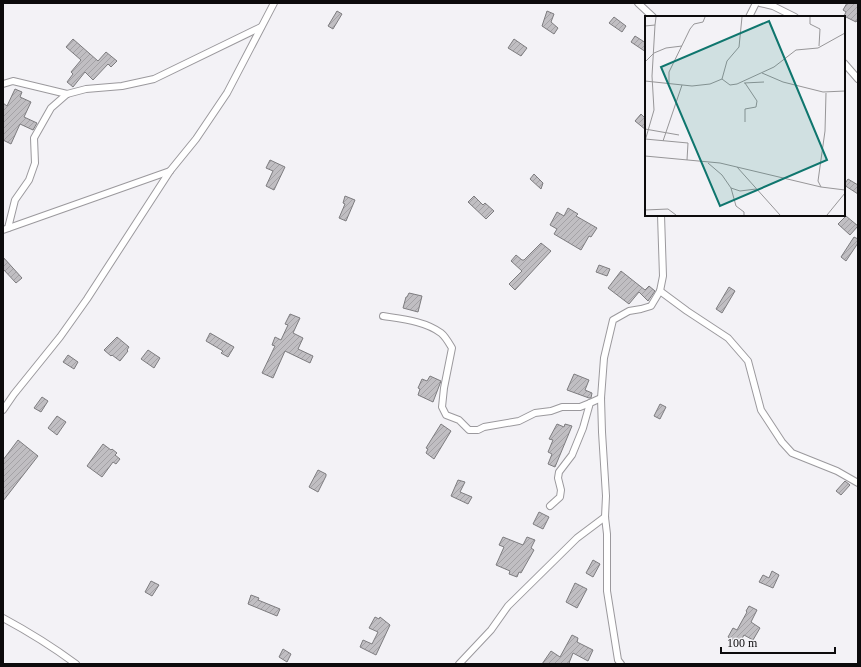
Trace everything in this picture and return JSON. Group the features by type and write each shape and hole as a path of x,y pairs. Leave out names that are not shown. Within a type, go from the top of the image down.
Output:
{"street":[{"path":"3,410 60,337 87,299 170,172 227,93 274,3"},
{"path":"638,3 652,16"},
{"path":"750,16 756,3"},
{"path":"760,3 773,6 793,16"},
{"path":"6,229 15,200 29,180 35,163 34,138 51,108 67,94 86,89 122,86 154,79 261,27"},
{"path":"845,63 858,79"},
{"path":"3,84 13,81 67,94"},
{"path":"6,229 170,172"},
{"path":"621,664 618,660 607,591 607,534 605,517 606,496 601,398 604,358 613,320 629,310 651,306 660,291 663,276 661,216"},
{"path":"660,291 728,338 748,361 762,410 782,442 792,452 837,471 858,483"},
{"path":"383,316 411,320 424,324 441,333 452,348 444,388 442,407 446,415 458,420 470,430 478,430 484,427 519,421 535,413 551,411 562,407 580,407 601,398"},
{"path":"550,506 560,497 561,490 558,478 559,472 572,455 583,428 590,403"},
{"path":"459,664 492,630 513,602 577,538 605,517"},
{"path":"3,618 59,651 76,664"}],"building":[{"path":"847,3 858,3 858,19 856,22 844,16 846,12 843,10"},
{"path":"337,11 342,14 333,29 328,26"},
{"path":"547,11 554,14 551,22 558,28 554,34 542,26"},
{"path":"614,17 626,26 622,32 609,23"},
{"path":"635,36 645,42 645,51 631,42"},
{"path":"73,39 98,61 106,52 117,61 111,67 108,64 93,80 85,72 73,87 67,82 73,74 71,72 81,60 66,47"},
{"path":"514,39 527,48 521,56 508,48"},
{"path":"15,89 22,92 20,97 31,102 24,117 37,123 33,130 20,124 11,144 3,140 3,103 7,106"},
{"path":"641,114 645,118 645,129 635,121"},
{"path":"270,160 285,167 274,190 266,186 273,171 266,168"},
{"path":"534,174 543,183 541,189 530,179"},
{"path":"848,179 858,185 858,194 845,186"},
{"path":"345,196 355,200 346,221 339,218 345,204 343,203"},
{"path":"474,196 483,205 485,203 494,211 486,219 468,202"},
{"path":"568,208 578,214 576,216 597,228 591,237 589,236 581,250 554,234 557,229 550,225 557,212 564,216"},
{"path":"846,216 858,226 850,235 838,224"},
{"path":"854,237 858,239 858,243 846,261 841,257"},
{"path":"541,243 551,251 515,290 509,284 522,271 511,261 516,255 524,260"},
{"path":"3,257 22,278 16,283 3,269"},
{"path":"599,265 610,269 607,276 596,272"},
{"path":"621,271 645,290 649,286 655,291 648,301 639,292 629,304 608,288"},
{"path":"729,287 735,291 722,313 716,309"},
{"path":"409,293 422,296 418,312 403,308 406,297"},
{"path":"290,314 300,318 293,333 303,338 298,349 313,356 310,363 285,351 273,378 262,373 275,346 272,345 275,337 281,340 288,325 285,324"},
{"path":"210,333 234,347 228,357 221,353 223,351 206,341"},
{"path":"117,337 129,347 127,350 128,351 120,361 104,350"},
{"path":"148,350 160,358 154,368 141,359"},
{"path":"68,355 78,362 74,369 63,362"},
{"path":"574,374 589,380 585,390 592,393 591,398 567,390"},
{"path":"430,376 441,381 433,402 418,395 420,389 418,388 422,379 427,381"},
{"path":"42,397 48,401 41,412 34,408"},
{"path":"660,404 666,407 660,419 654,416"},
{"path":"57,416 66,422 57,435 48,428"},
{"path":"441,424 451,431 434,459 426,453 428,449 426,448"},
{"path":"557,424 564,427 565,424 572,426 555,467 548,464 552,454 548,452 553,440 549,439"},
{"path":"18,440 38,456 3,501 3,460"},
{"path":"103,444 117,453 115,455 120,459 116,464 113,462 102,477 87,466"},
{"path":"318,470 326,474 326,476 318,492 309,487"},
{"path":"458,480 465,482 460,492 472,497 468,504 451,496"},
{"path":"845,481 850,485 841,495 836,491"},
{"path":"539,512 549,517 543,529 533,524"},
{"path":"503,537 523,545 527,537 535,540 531,548 534,550 521,573 519,572 517,577 509,574 510,571 496,565 504,547 499,545"},
{"path":"593,560 600,564 593,577 586,573"},
{"path":"772,571 779,575 773,588 759,582 763,575 769,578"},
{"path":"151,581 159,585 152,596 145,592"},
{"path":"575,583 587,589 577,608 566,602"},
{"path":"251,595 259,598 258,600 280,609 277,616 248,604"},
{"path":"749,606 757,610 751,622 760,628 753,640 744,635 739,644 728,637 733,628 737,630"},
{"path":"375,617 379,619 380,617 390,625 376,655 360,647 363,640 372,644 378,632 369,628"},
{"path":"572,635 578,638 577,642 593,650 588,661 573,653 569,663 571,664 542,664 551,651 560,657"},
{"path":"283,649 291,654 287,662 279,657"}]}
